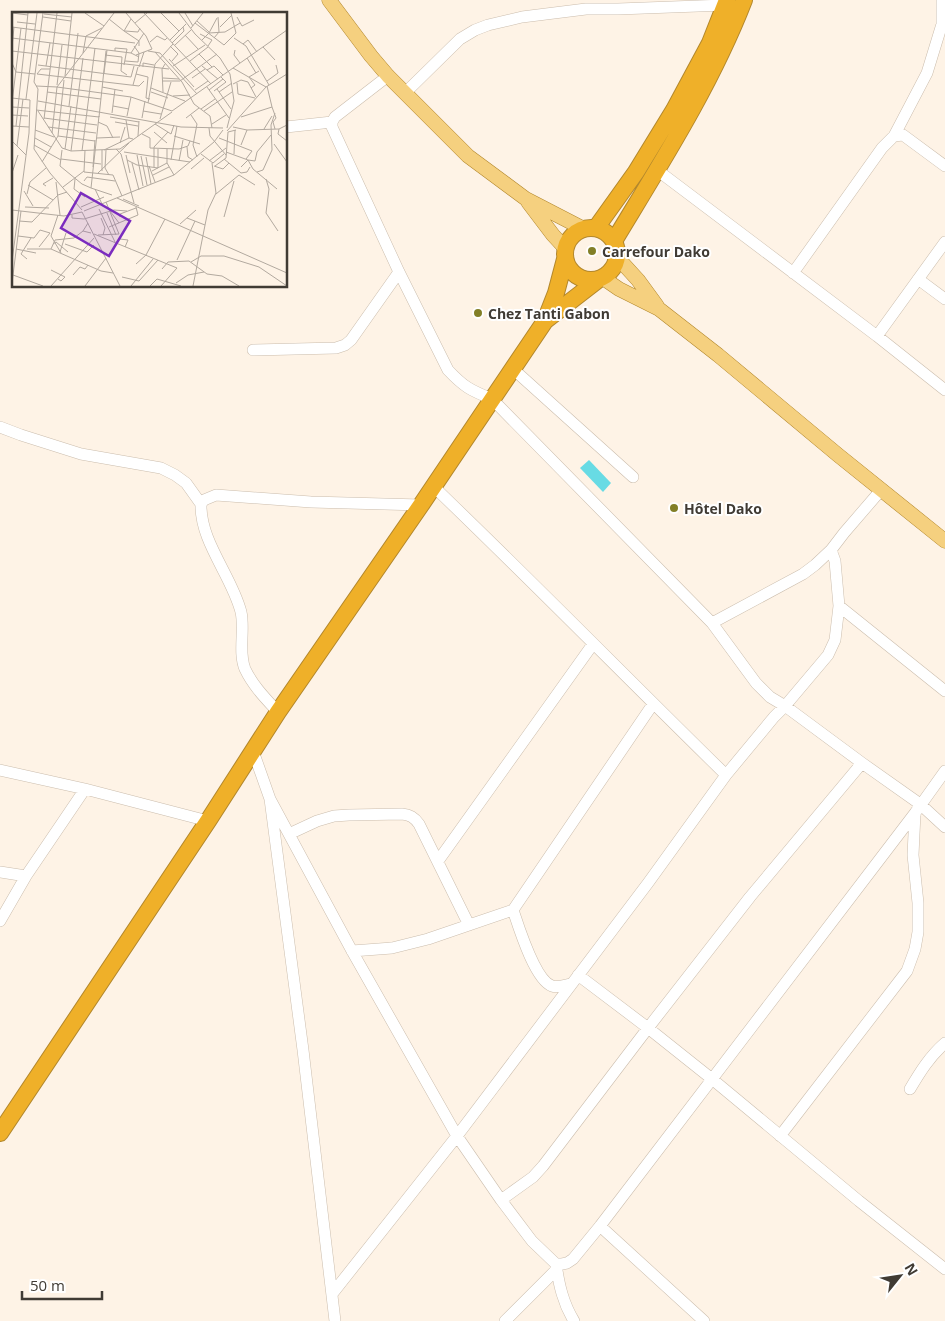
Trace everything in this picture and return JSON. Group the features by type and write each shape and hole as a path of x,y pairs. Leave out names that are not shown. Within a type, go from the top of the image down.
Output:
{"highway":[{"path":"614,240 687,118 724,49 744,0"},
{"path":"590,228 636,172 674,110 710,43 726,3"},
{"path":"0,1133 208,821 278,712 545,321 556,292 571,237 576,232 590,228 608,233 614,240 617,248 617,257 612,270 545,321"},
{"path":"565,254 570,269 577,276 587,280 600,279"}],"main road":[{"path":"329,0 365,49 388,76 468,156 526,199 590,228"},
{"path":"526,199 565,254"},
{"path":"617,257 638,280 659,309"},
{"path":"600,279 659,309 945,541"}],"street":[{"path":"793,272 882,148 894,136 927,73 942,24 942,0"},
{"path":"405,94 460,39 488,25 522,17 586,9 726,3"},
{"path":"388,76 335,117 332,127 399,272 448,370 469,390 492,399 712,623 756,683 770,697 862,763 945,827"},
{"path":"288,127 332,122"},
{"path":"894,136 903,136 945,166"},
{"path":"657,170 877,336 945,390"},
{"path":"877,336 945,242"},
{"path":"253,350 336,348 345,345 359,330 399,272"},
{"path":"918,279 945,299"},
{"path":"512,368 633,477"},
{"path":"0,427 81,454 161,468 176,475 186,483 201,504"},
{"path":"433,486 513,562 726,775"},
{"path":"712,623 803,574 815,565 881,490"},
{"path":"278,712 257,689 245,669 241,613 206,531 200,511 201,504 204,500 216,495 311,502 421,504"},
{"path":"332,1294 457,1136 726,775 774,716 785,706 828,655 835,640 839,606 835,561 830,550"},
{"path":"839,606 945,691"},
{"path":"438,861 593,644"},
{"path":"352,951 392,948 428,940 513,910 654,704"},
{"path":"254,751 270,799 352,951 457,1136 532,1241 556,1266 560,1291 567,1310 574,1321"},
{"path":"501,1200 544,1166 648,1028 750,898 862,763"},
{"path":"0,770 85,789 208,821"},
{"path":"504,1321 556,1266 567,1263 572,1259 600,1226 945,771"},
{"path":"0,921 26,876 85,789"},
{"path":"270,799 303,1050 335,1321"},
{"path":"780,1136 907,971 915,949 918,932 918,903 914,855 918,808"},
{"path":"289,834 317,821 334,816 410,815 419,824 469,926"},
{"path":"0,872 26,876"},
{"path":"513,910 536,969 544,981 551,986 558,987 575,980"},
{"path":"575,980 648,1028 945,1269"},
{"path":"910,1089 922,1068 945,1043"},
{"path":"600,1226 704,1321"}],"water":[{"path":"589,460 611,483 603,492 580,468"}],"place":[{"name":"Carrefour Dako","path":"592,251"},
{"name":"Chez Tanti Gabon","path":"478,313"},
{"name":"Hôtel Dako","path":"674,508"}]}
